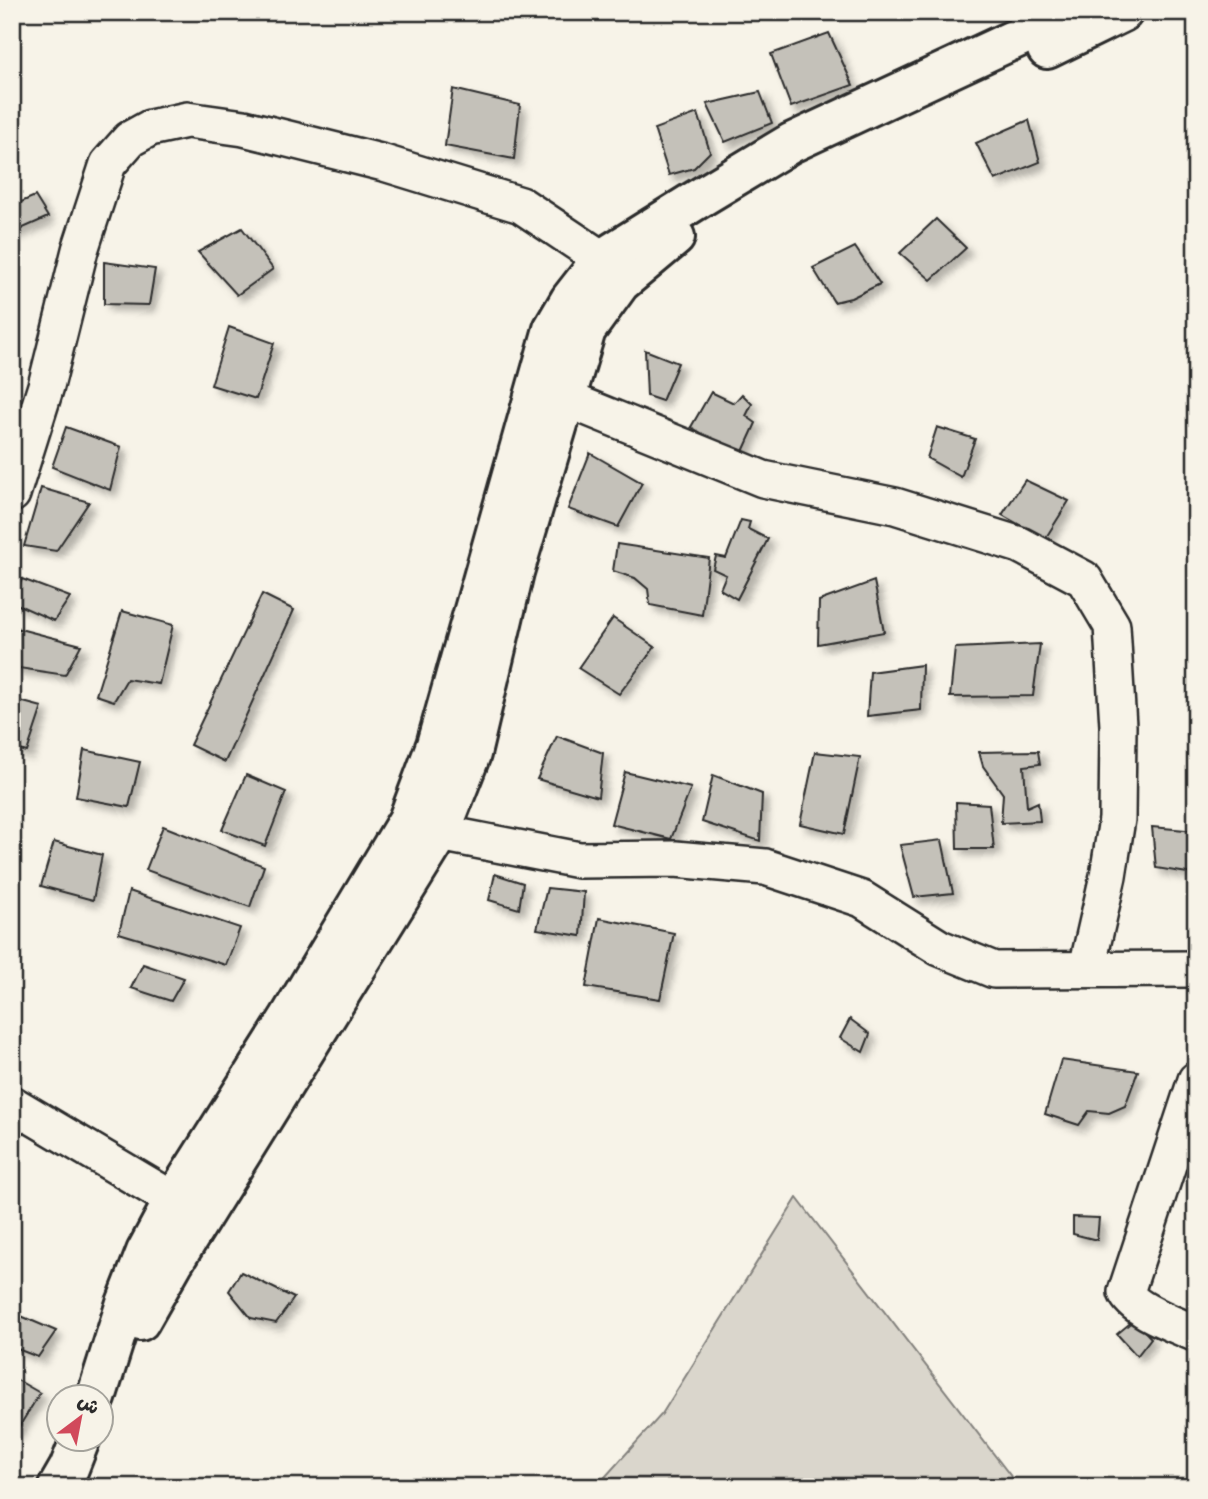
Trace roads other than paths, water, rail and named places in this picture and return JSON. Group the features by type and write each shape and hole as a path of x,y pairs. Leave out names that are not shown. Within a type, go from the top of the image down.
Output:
{"street":[{"path":"101,1383 131,1337 188,1209 471,754 514,572 550,394 586,330 611,271 790,143 1073,12"},
{"path":"611,271 666,243 709,215 865,128 1061,43 1123,12"},
{"path":"12,494 46,386 80,250 108,164 130,139 150,128 187,120 233,127 384,163 521,205 611,271"},
{"path":"550,394 763,478 895,506 1020,545 1084,579 1112,625 1118,726 1116,819 1108,876 1087,968"},
{"path":"424,827 579,860 675,859 765,867 862,899 940,948 994,970 1196,969"},
{"path":"1196,1080 1126,1292 1131,1301 1142,1308 1196,1334"},
{"path":"12,1104 188,1209"},
{"path":"58,1487 74,1454"}]}
